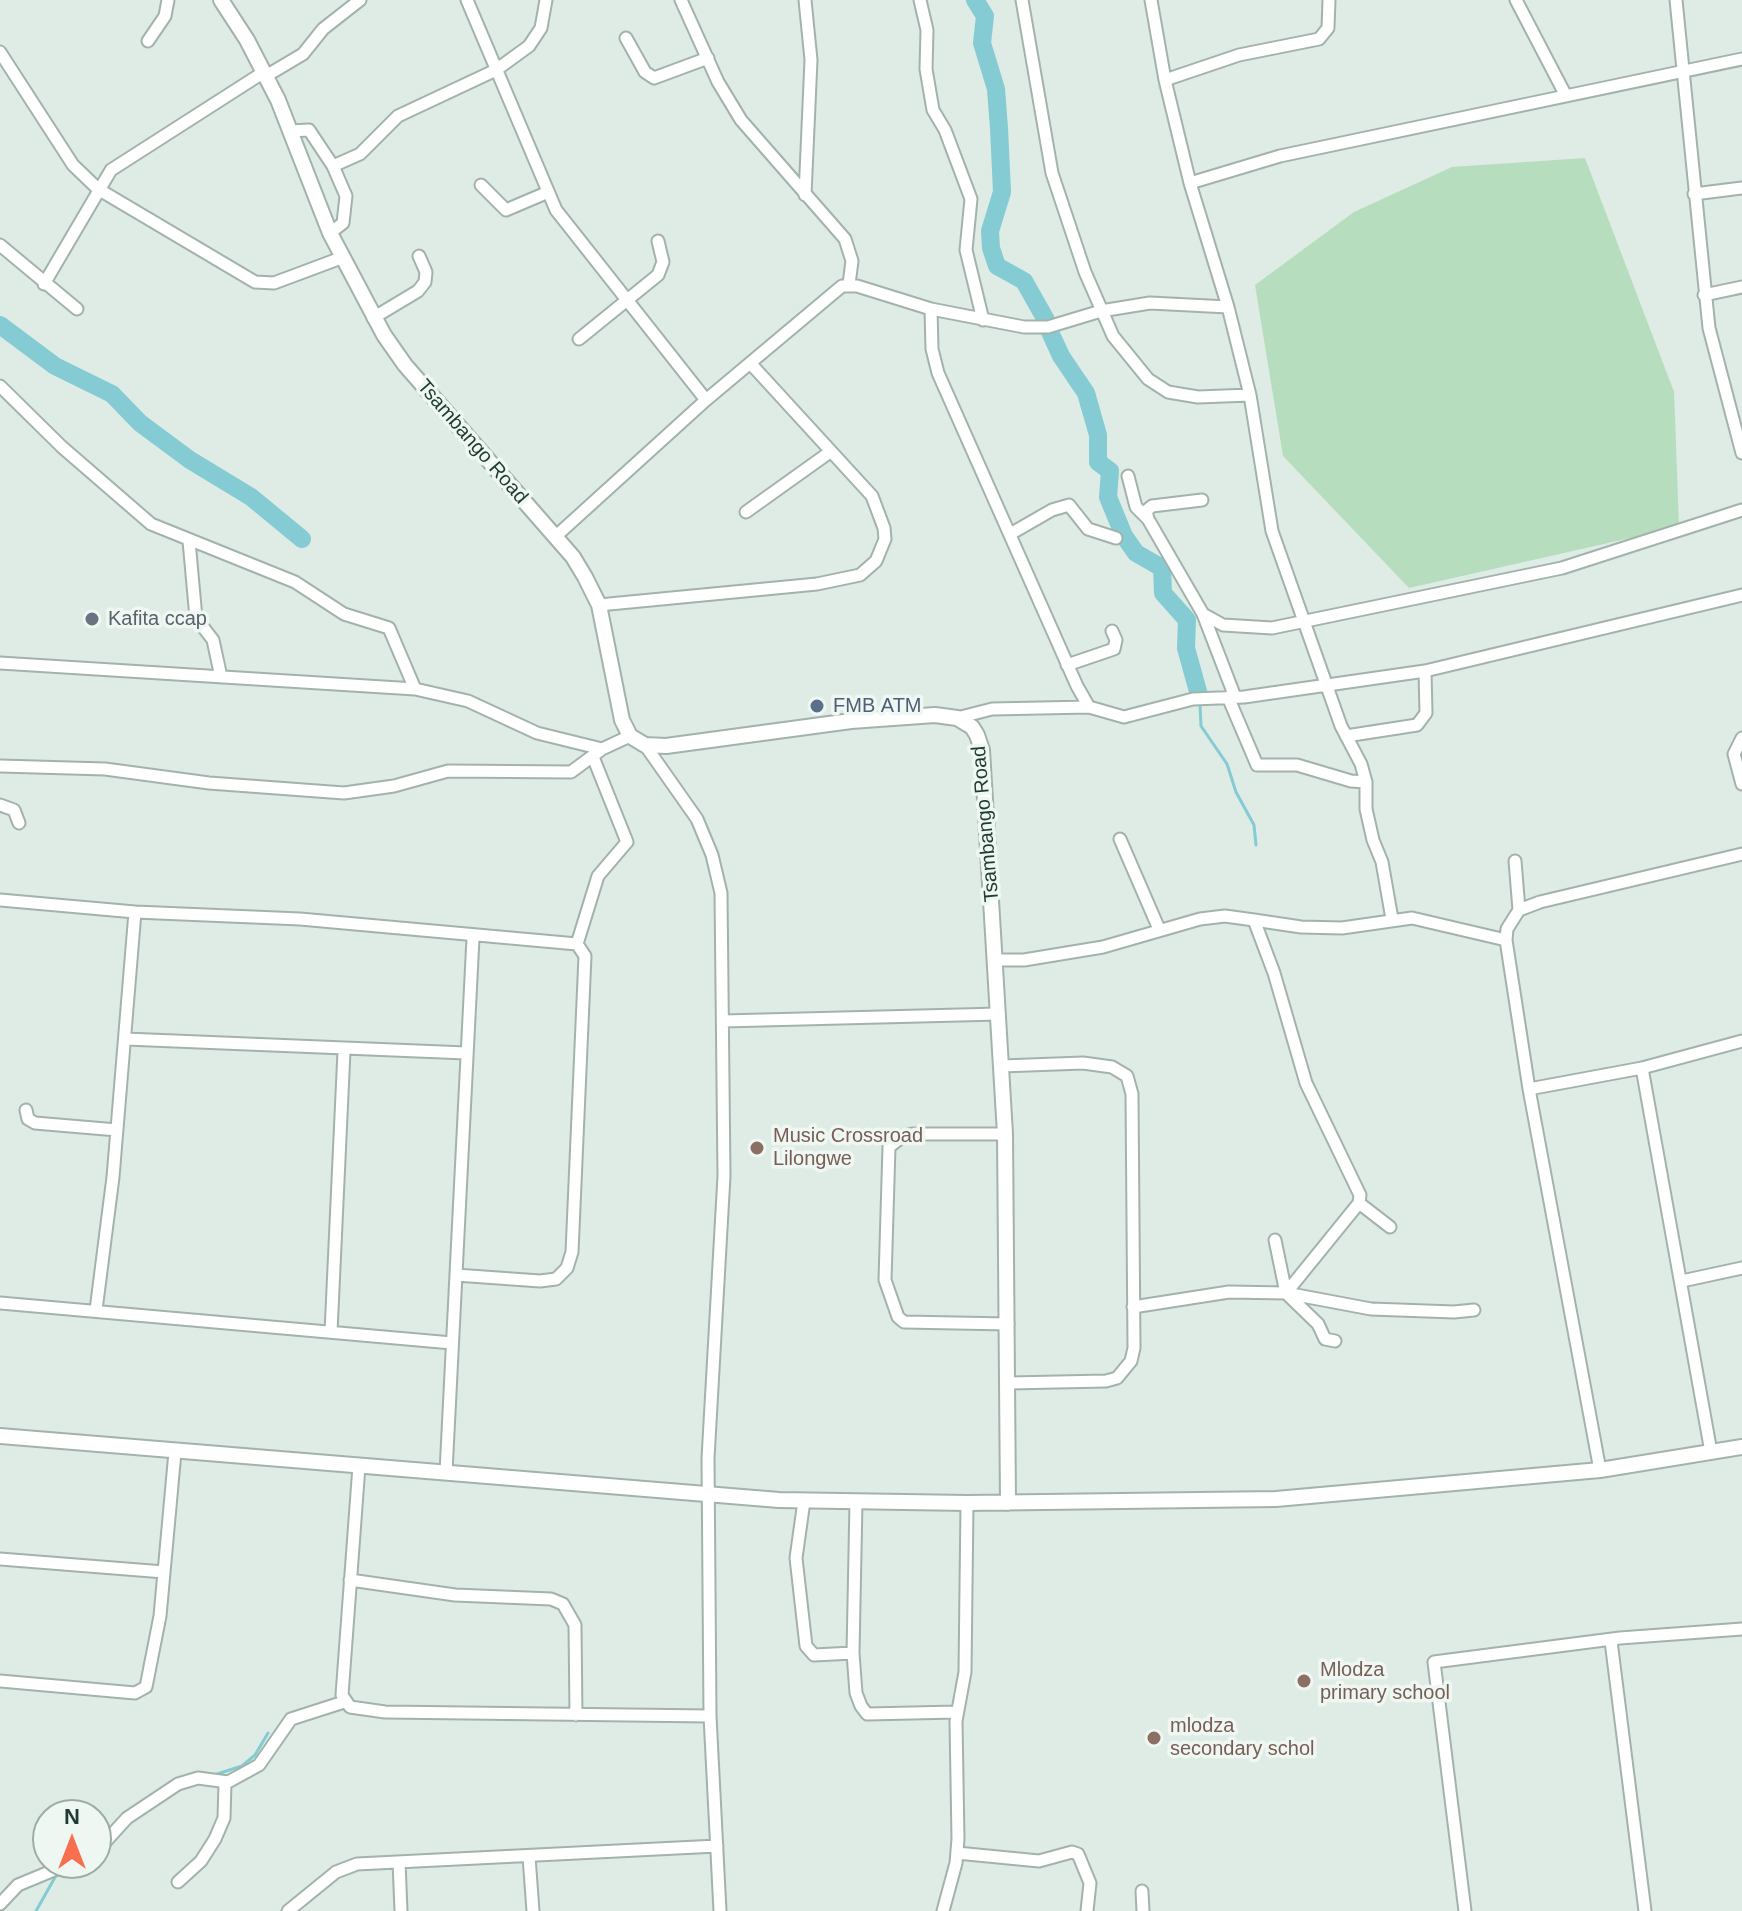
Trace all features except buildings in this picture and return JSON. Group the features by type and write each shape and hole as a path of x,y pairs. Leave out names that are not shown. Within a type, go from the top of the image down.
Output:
{"street":[{"path":"148,41 165,16 168,0"},
{"name":"Tsambango Road","path":"221,0 265,74 341,258 373,318 405,365 573,557 599,605 622,720 630,736"},
{"path":"44,284 111,170 265,74 303,54 323,29 360,0"},
{"path":"467,0 546,193 566,225 706,400"},
{"path":"333,166 360,154 403,112 496,70 536,38 546,0"},
{"path":"681,0 741,120 845,239 852,261 849,284"},
{"path":"805,0 811,60 805,195"},
{"path":"920,0 927,30 926,69 933,110 945,130 971,199 966,250 983,320"},
{"path":"1022,0 1052,173 1101,311 1113,336 1156,385 1179,395 1250,395"},
{"path":"1151,0 1165,80 1190,183 1228,307 1250,395 1272,531 1346,736 1366,782 1366,809 1382,862 1392,919"},
{"path":"1165,80 1239,55 1319,39 1328,28 1329,0"},
{"path":"1516,0 1565,94"},
{"path":"1676,0 1704,295 1716,362 1742,453"},
{"path":"626,38 645,72 654,78 708,58"},
{"path":"0,52 73,165 98,189 255,282 274,283 341,258"},
{"path":"1190,183 1280,156 1522,106 1565,94 1683,74 1742,59"},
{"path":"290,131 309,130 333,166 346,196 347,210 343,223 330,233"},
{"path":"481,185 506,210 546,193"},
{"path":"1694,194 1742,188"},
{"path":"579,339 662,269 658,241"},
{"path":"0,245 77,309"},
{"path":"373,318 418,291 425,282 426,272 419,256"},
{"path":"555,537 706,400 835,290 849,284 931,309 983,320 1048,327 1101,311 1150,303 1228,307"},
{"path":"1704,295 1742,287"},
{"path":"931,309 932,349 938,373 1012,533 1067,665 1089,707"},
{"path":"599,605 817,584 860,575 881,552 885,539 882,518 872,496 751,364"},
{"path":"0,386 62,447 151,524 295,582 344,614 389,628 415,689"},
{"path":"746,512 830,452"},
{"path":"1128,476 1133,499 1148,519 1203,614 1257,765 1297,765 1351,781 1366,782"},
{"path":"1148,519 1146,511 1152,506 1202,500"},
{"path":"1012,533 1052,510 1069,505 1088,529 1116,538"},
{"path":"1203,614 1228,626 1272,628 1562,568 1742,510"},
{"path":"189,541 196,618 213,640 221,677"},
{"path":"645,745 666,746 851,721 935,715 957,718 992,709 1089,707 1124,717 1193,699 1231,697 1425,671 1742,595"},
{"path":"1067,665 1114,649 1116,640 1112,631"},
{"path":"0,663 415,689 468,701 537,733 598,753"},
{"path":"1346,736 1417,725 1426,713 1425,671"},
{"name":"Tsambango Road","path":"957,718 972,727 982,750 997,960 1005,1134 1008,1503"},
{"path":"0,766 105,769 209,783 344,793 394,786 448,771 571,772 630,736 645,745 690,807 712,855 721,893 724,1176 709,1495 710,1716 720,1911"},
{"path":"1742,738 1734,754 1742,784"},
{"path":"577,944 598,876 627,842 598,753"},
{"path":"0,805 14,810 20,817 19,823"},
{"path":"1120,839 1159,929"},
{"path":"1519,910 1742,854"},
{"path":"1515,861 1519,910 1507,929 1506,940 1529,1089 1600,1470"},
{"path":"0,900 135,912 300,919 473,938 563,940 577,944 585,956 572,1252 567,1268 556,1279 540,1281 456,1275"},
{"path":"96,1310 126,1039 135,912"},
{"path":"997,960 1024,960 1103,947 1159,929 1225,916 1301,927 1342,928 1412,918 1506,940"},
{"path":"1254,920 1274,973 1306,1083 1357,1189 1359,1203 1390,1227"},
{"path":"446,1472 473,938"},
{"path":"723,1021 999,1014"},
{"path":"126,1039 344,1051 466,1053"},
{"path":"1529,1089 1642,1068 1742,1041"},
{"path":"331,1332 344,1051"},
{"path":"1002,1066 1095,1063 1112,1067 1127,1076 1132,1094 1131,1361 1117,1378 1009,1383"},
{"path":"1642,1068 1711,1452"},
{"path":"26,1110 28,1119 35,1123 117,1130"},
{"path":"1005,1134 912,1134 895,1140 889,1147 885,1280 898,1317 904,1322 1008,1324"},
{"path":"1286,1293 1359,1203"},
{"path":"1275,1240 1286,1293 1318,1324 1325,1339 1335,1341"},
{"path":"1682,1281 1742,1268"},
{"path":"1133,1307 1221,1293 1286,1293 1349,1307 1454,1312 1474,1310"},
{"path":"0,1303 452,1343"},
{"path":"0,1436 709,1495 804,1501 967,1503 1276,1499 1600,1470 1742,1447"},
{"path":"0,1681 142,1691 150,1681 175,1452"},
{"path":"344,1702 359,1466"},
{"path":"804,1501 796,1558 806,1646 814,1655 853,1653"},
{"path":"856,1502 853,1653 856,1693 867,1714 957,1712"},
{"path":"943,1911 957,1853 957,1712 965,1672 967,1503"},
{"path":"0,1559 164,1572"},
{"path":"350,1580 455,1595 551,1599 563,1604 571,1613 575,1625 576,1715"},
{"path":"1465,1911 1434,1662 1742,1629"},
{"path":"1611,1641 1645,1911"},
{"path":"112,1834 127,1818 178,1784 198,1778 225,1783 259,1765 291,1719 344,1702 359,1710 385,1712 710,1716"},
{"path":"178,1882 201,1861 215,1839 224,1818 225,1783"},
{"path":"288,1911 346,1867 717,1846"},
{"path":"957,1853 1039,1861 1072,1852 1078,1854 1090,1883 1087,1911"},
{"path":"529,1857 533,1911"},
{"path":"399,1862 401,1911"},
{"path":"0,1904 18,1885 32,1879"},
{"path":"1142,1891 1143,1911"}],"green space":[{"path":"1585,158 1674,392 1679,527 1409,588 1283,456 1255,285 1354,212 1452,167"}],"waterway":[{"path":"975,0 985,16 982,43 996,89 999,128 1002,192 990,231 991,248 997,266 1024,281 1046,320"},
{"path":"0,325 55,366 112,394 140,423 190,460 251,497 302,539"},
{"path":"1050,332 1061,356 1086,393 1098,435 1098,462 1110,471 1108,497 1124,536 1136,553 1162,568 1163,593 1187,620 1186,648 1199,695"},
{"path":"1200,704 1201,726 1227,764 1236,792 1254,825 1256,845"},
{"path":"214,1775 242,1766 255,1755 268,1733"},
{"path":"125,1813 175,1781"},
{"path":"36,1911 54,1879"}],"place":[{"name":"Kafita ccap","path":"92,619"},
{"name":"FMB ATM","path":"817,706"},
{"name":"Music Crossroad Lilongwe","path":"757,1148"},
{"name":"Mlodza primary school","path":"1304,1681"},
{"name":"mlodza secondary schol","path":"1154,1738"}]}
